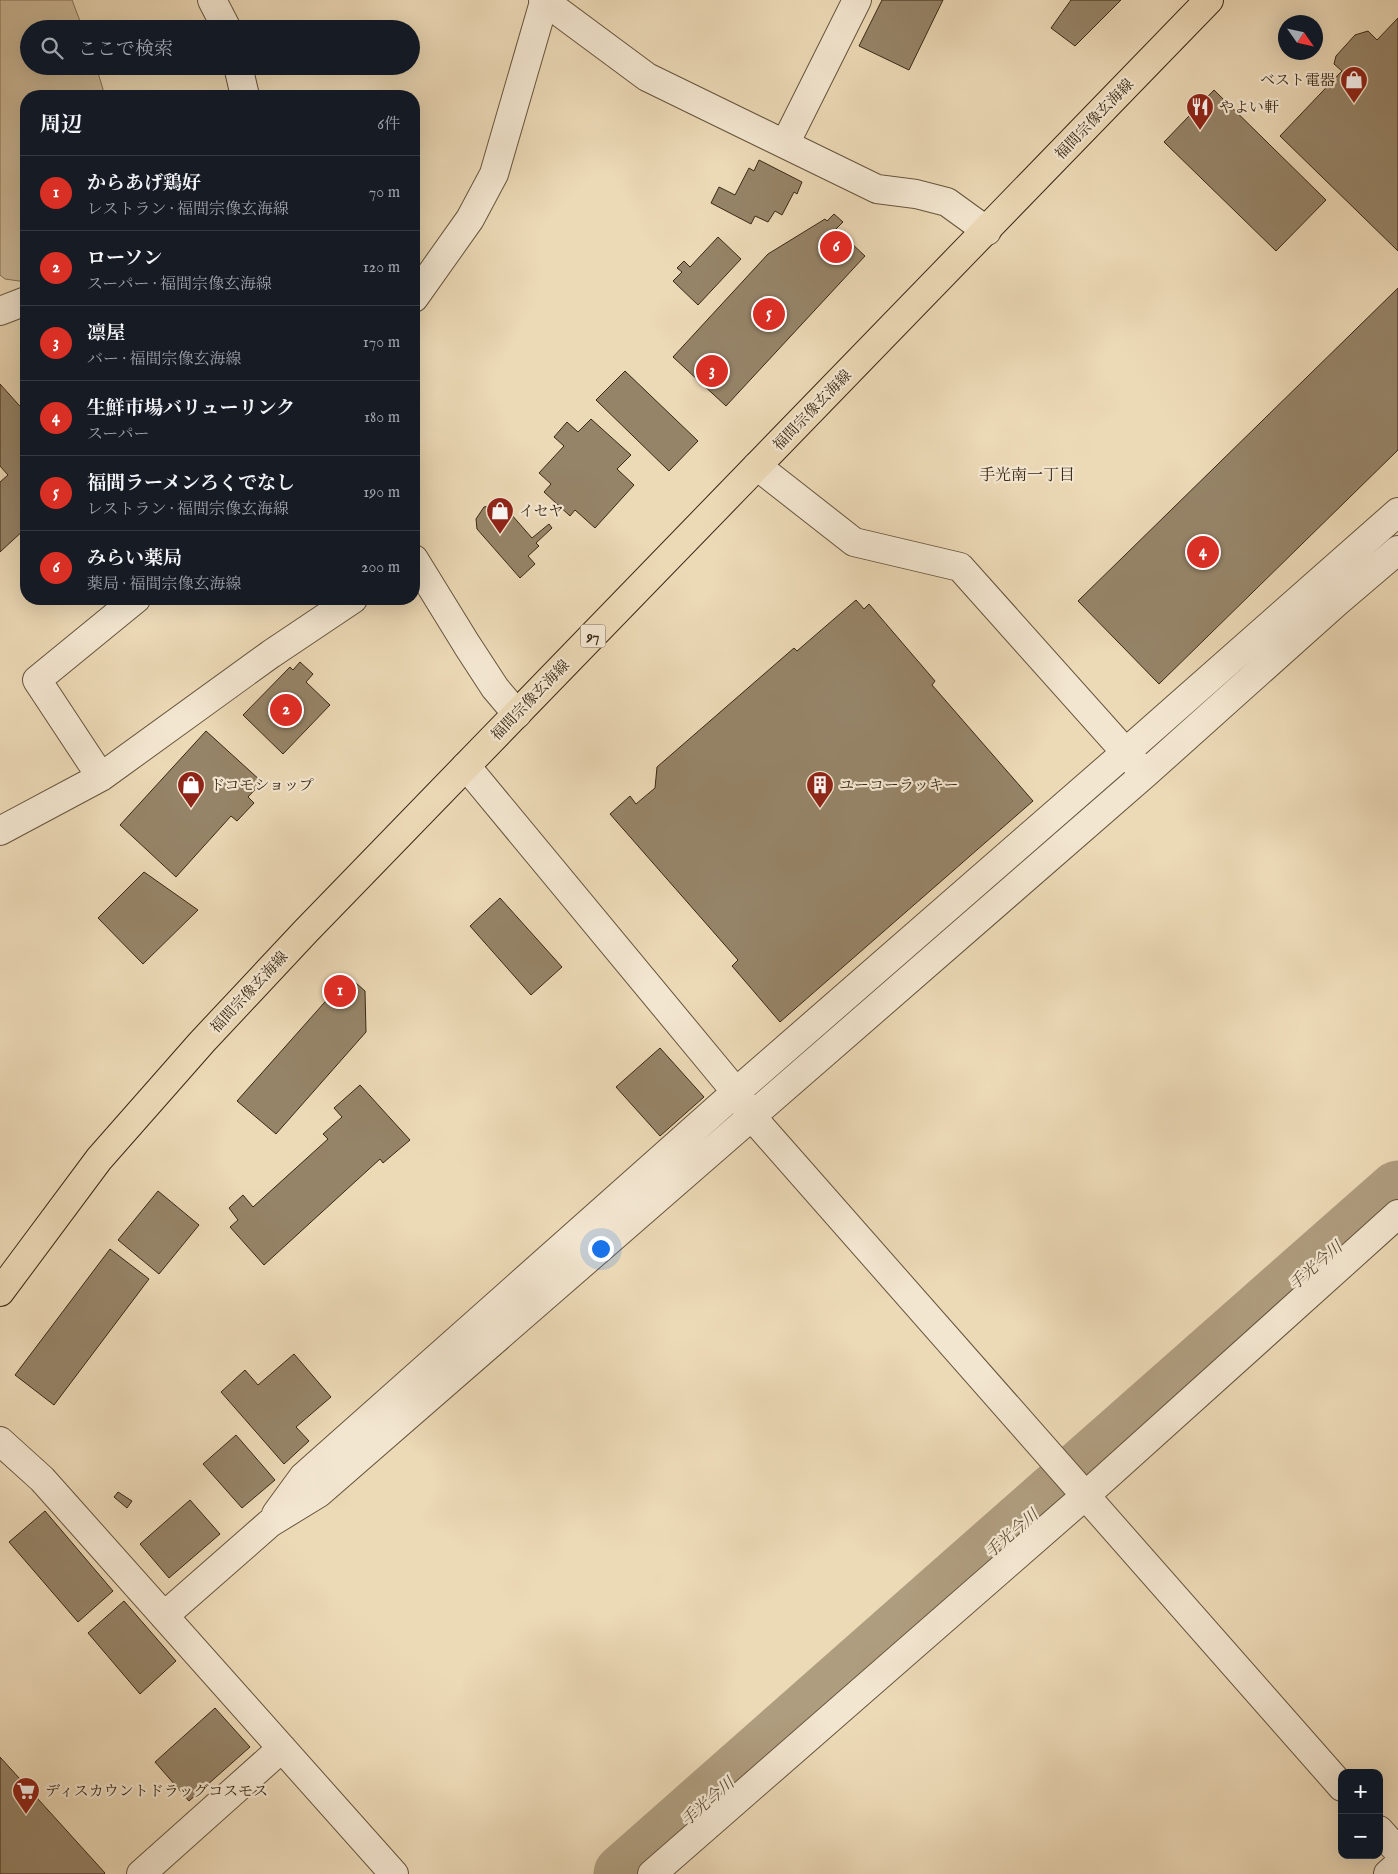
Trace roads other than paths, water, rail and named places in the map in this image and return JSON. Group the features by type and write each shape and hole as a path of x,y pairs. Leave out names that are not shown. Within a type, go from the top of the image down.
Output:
{"main road":[{"name":"福間宗像玄海線","path":"0,1292 99,1159 202,1042 306,931 1209,0"}],"street":[{"path":"212,0 222,20"},
{"path":"785,144 857,0"},
{"path":"420,290 470,219 494,174 544,1 647,77 877,189 916,194 947,202 987,230"},
{"path":"240,75 244,90"},
{"path":"0,311 20,303"},
{"path":"757,466 854,542 960,567 1145,774"},
{"path":"164,1616 270,1523 320,1493 736,1092 1398,512"},
{"path":"502,1317 752,1117 1398,550"},
{"path":"420,570 495,688 517,714"},
{"path":"1319,581 1337,602"},
{"path":"101,777 37,680 129,605"},
{"path":"0,832 101,777 271,654 344,605"},
{"path":"466,766 736,1092 752,1117 1338,1782"},
{"path":"652,1874 1076,1484 1398,1214"},
{"path":"0,1442 42,1479 394,1874"},
{"path":"141,1874 282,1748"},
{"path":"1383,1835 1398,1852"},
{"path":"1388,1874 1398,1865"}],"waterway":[{"path":"754,1095 896,971"},
{"path":"658,1180 723,1122"},
{"name":"手光今川","path":"624,1874 1398,1191"}],"place":[{"name":"ベスト電器","path":"1354,104"},
{"name":"やよい軒","path":"1200,131"},
{"name":"みらい薬局","path":"836,247"},
{"name":"福間ラーメンろくでなし","path":"769,314"},
{"name":"凛屋","path":"712,371"},
{"name":"イセヤ","path":"500,535"},
{"name":"生鮮市場バリューリンク","path":"1203,552"},
{"name":"ローソン","path":"286,710"},
{"name":"ドコモショップ","path":"191,809"},
{"name":"ユーコーラッキー","path":"820,809"},
{"name":"からあげ鶏好","path":"340,991"},
{"name":"ディスカウントドラッグコスモス","path":"26,1815"}],"district":[{"name":"手光南一丁目","path":"1027,474"}]}
